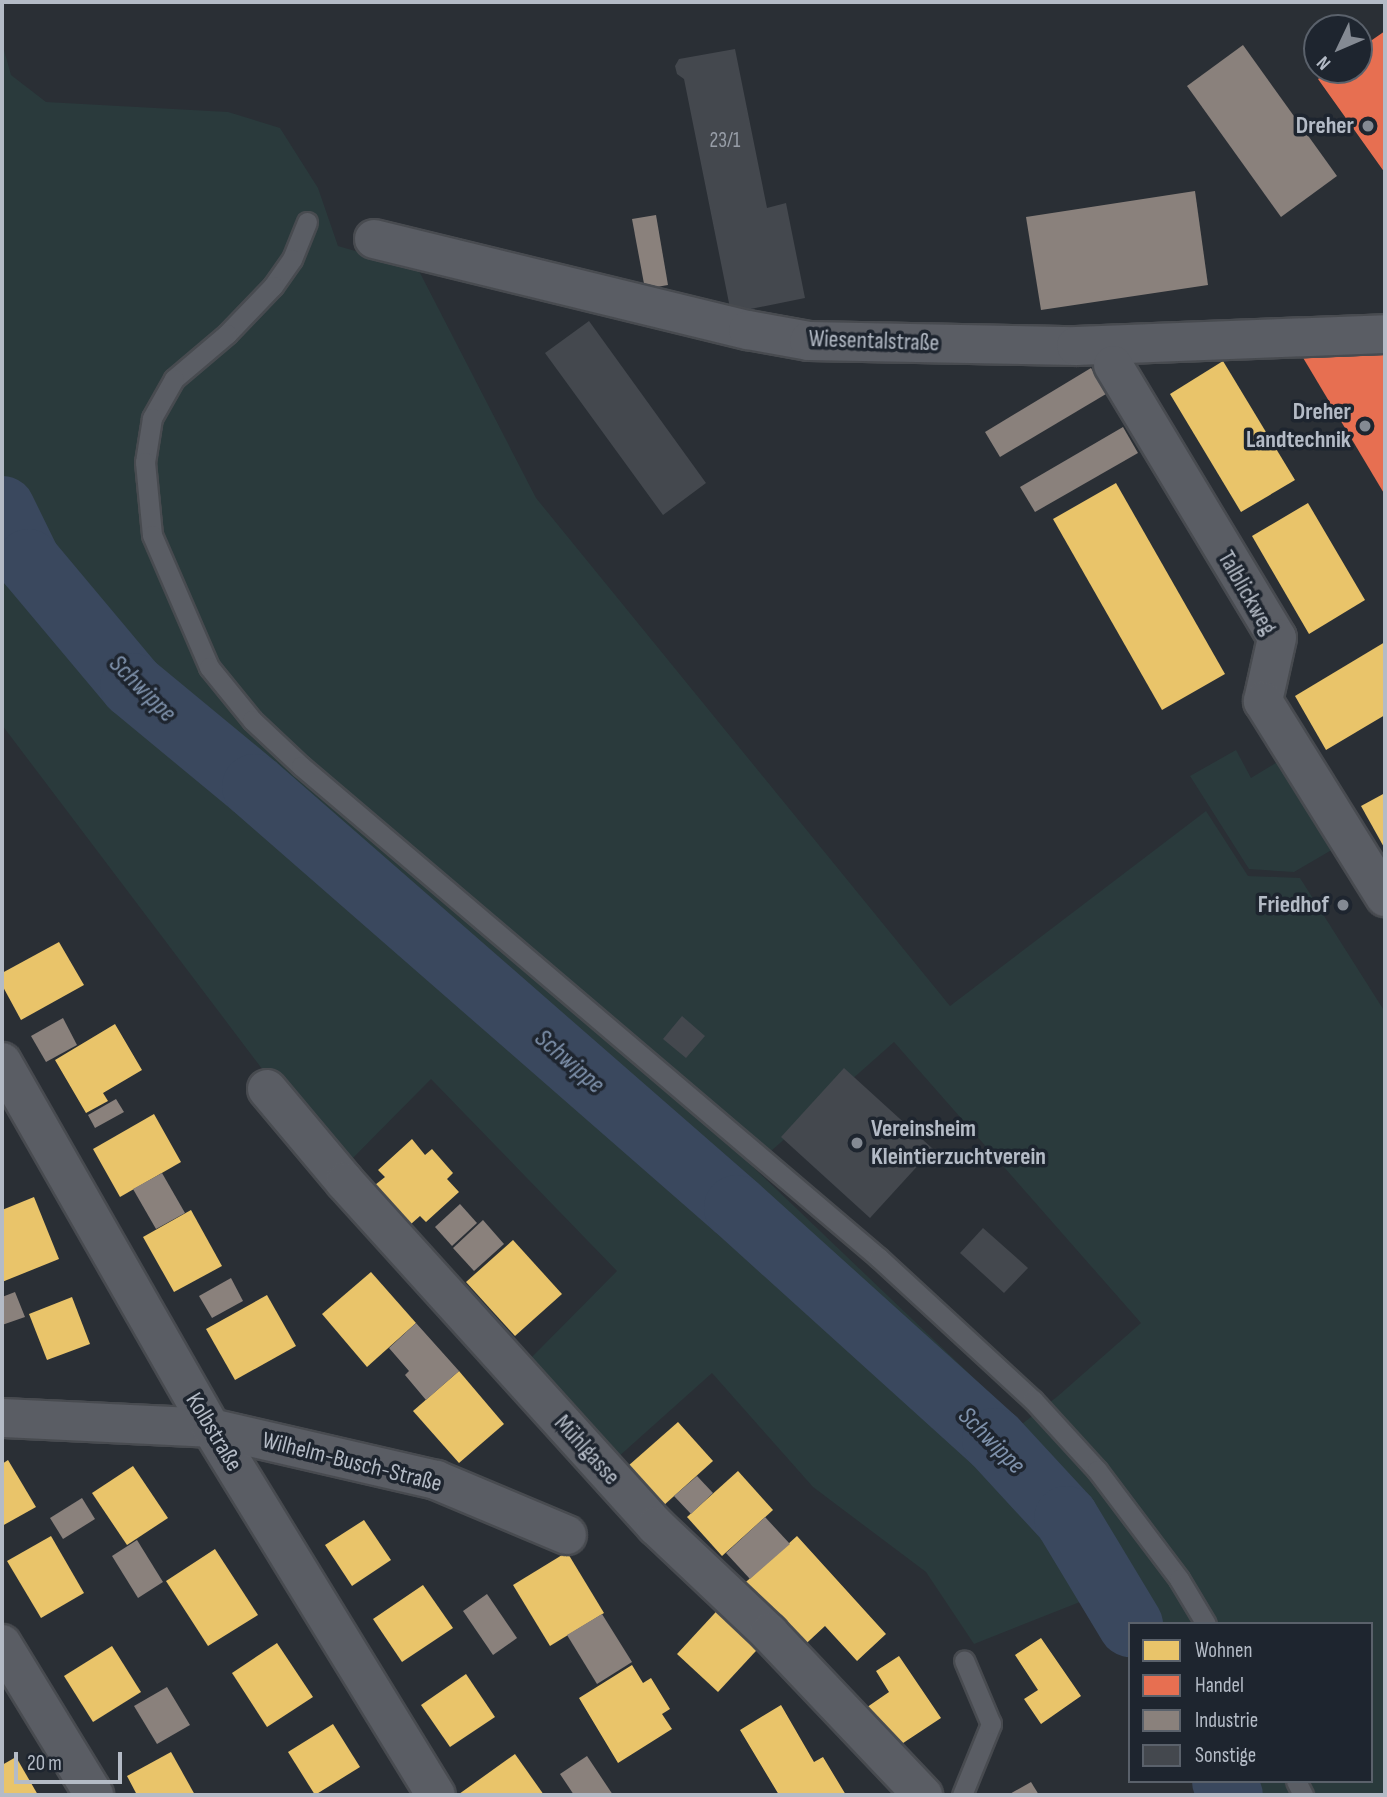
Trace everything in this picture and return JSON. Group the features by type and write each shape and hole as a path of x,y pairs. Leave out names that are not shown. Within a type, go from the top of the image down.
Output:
{"street":[{"name":"Wiesentalstraße","path":"374,239 748,330 809,341 1076,345 1385,334"},
{"name":"Talblickweg","path":"1113,365 1277,638 1263,701 1385,897"},
{"name":"Kolbstraße","path":"2,1062 211,1428 436,1795"},
{"name":"Mühlgasse","path":"267,1090 345,1182 656,1526 769,1633 923,1795"},
{"name":"Wilhelm-Busch-Straße","path":"2,1418 211,1428 436,1480 567,1535"},
{"path":"2,1644 93,1795"}],"lane":[{"path":"307,222 292,260 273,286 227,334 174,379 152,418 145,462 152,535 209,667 251,720 301,766 868,1249 1033,1399 1097,1470 1180,1579 1205,1622"},
{"path":"962,1795 991,1724 964,1660"}],"shaded area":[{"path":"2,43 11,75 46,102 228,112 280,128 318,188 338,246 418,269 536,498 950,1006 1206,811 1248,876 1300,878 1385,1012 1385,1795 1216,1795 1208,1783 1373,1783 1373,1622 1128,1622 1128,1656 1090,1598 974,1644 926,1572 813,1487 712,1373 617,1458 525,1364 617,1271 431,1079 347,1164 275,1086 2,725","holes":["894,1042 1141,1323 1022,1424 753,1167"]},
{"path":"1236,750 1251,778 1279,761 1335,848 1294,872 1249,869 1190,776"}],"building: Wohnen":[{"path":"1223,361 1295,480 1241,512 1170,394"},
{"path":"1116,483 1225,674 1162,710 1053,519"},
{"path":"1308,503 1365,600 1309,634 1252,536"},
{"path":"1385,642 1385,715 1326,750 1295,696"},
{"path":"1385,793 1385,849 1361,806"},
{"path":"59,942 84,985 21,1020 2,985 2,973"},
{"path":"115,1024 142,1070 103,1093 108,1101 86,1113 55,1060"},
{"path":"154,1114 181,1162 120,1197 93,1149"},
{"path":"412,1139 425,1155 432,1149 453,1173 447,1179 459,1192 426,1222 420,1216 411,1224 375,1185 385,1177 378,1170"},
{"path":"34,1197 59,1259 2,1282 2,1210"},
{"path":"191,1210 222,1266 174,1292 143,1237"},
{"path":"513,1240 562,1294 515,1336 466,1282"},
{"path":"371,1272 416,1323 367,1367 322,1314"},
{"path":"267,1295 296,1346 235,1380 206,1329"},
{"path":"72,1297 90,1344 47,1360 29,1314"},
{"path":"459,1371 504,1424 459,1463 413,1411"},
{"path":"678,1422 713,1461 663,1506 628,1466"},
{"path":"8,1460 36,1507 2,1526 2,1464"},
{"path":"133,1466 168,1518 127,1545 92,1493"},
{"path":"738,1471 773,1510 722,1556 687,1517"},
{"path":"364,1520 391,1560 352,1586 325,1545"},
{"path":"51,1536 84,1593 41,1618 7,1561"},
{"path":"797,1536 886,1634 857,1661 825,1626 796,1653 738,1589"},
{"path":"215,1549 258,1615 208,1646 166,1581"},
{"path":"567,1552 604,1613 550,1646 513,1585"},
{"path":"423,1585 453,1628 402,1662 373,1619"},
{"path":"726,1601 767,1639 718,1692 677,1654"},
{"path":"1041,1638 1081,1696 1041,1724 1024,1699 1038,1690 1015,1655"},
{"path":"277,1643 313,1697 267,1727 232,1673"},
{"path":"112,1646 141,1692 93,1722 64,1676"},
{"path":"899,1656 941,1718 888,1753 860,1712 889,1692 876,1671"},
{"path":"632,1665 643,1683 651,1678 670,1709 662,1714 672,1729 618,1763 579,1698"},
{"path":"466,1674 495,1717 450,1747 421,1705"},
{"path":"781,1705 814,1762 823,1757 846,1795 779,1795 740,1730"},
{"path":"333,1724 360,1767 315,1795 288,1752"},
{"path":"171,1752 195,1795 137,1795 127,1776"},
{"path":"515,1754 544,1795 459,1794"},
{"path":"16,1757 38,1795 2,1795 2,1765"}],"building: Handel":[{"name":"Dreher","path":"1385,31 1385,173 1322,84 1373,84 1373,39"},
{"name":"Dreher Landtechnik","path":"1385,354 1385,495 1302,356"}],"building: Industrie":[{"path":"1243,45 1337,176 1281,217 1187,86"},
{"path":"1195,191 1208,285 1041,310 1026,217"},
{"path":"656,215 668,285 645,289 632,219"},
{"path":"1091,368 1106,394 1000,457 985,432"},
{"path":"1123,427 1138,453 1035,512 1020,487"},
{"path":"63,1018 77,1045 46,1062 31,1036"},
{"path":"116,1099 124,1112 95,1128 88,1115"},
{"path":"162,1173 185,1213 156,1229 133,1189"},
{"path":"460,1204 477,1223 452,1246 435,1227"},
{"path":"483,1220 504,1244 474,1271 453,1248"},
{"path":"231,1278 243,1301 212,1318 199,1296"},
{"path":"15,1292 25,1317 2,1325 2,1297"},
{"path":"416,1323 459,1371 426,1400 405,1375 409,1371 389,1348"},
{"path":"697,1476 713,1493 691,1514 674,1496"},
{"path":"82,1498 95,1519 63,1539 50,1518"},
{"path":"765,1517 790,1544 750,1579 726,1553"},
{"path":"137,1540 163,1582 138,1598 112,1556"},
{"path":"487,1594 517,1638 493,1655 463,1611"},
{"path":"602,1614 632,1662 597,1684 567,1635"},
{"path":"167,1687 190,1725 157,1744 134,1706"},
{"path":"587,1756 613,1795 574,1795 560,1774"},
{"path":"1031,1782 1039,1795 1008,1795"}],"building: Sonstige":[{"path":"735,49 767,208 786,203 805,298 731,313 684,79 677,74 675,66 679,59"},
{"path":"589,321 706,483 663,515 545,353"},
{"path":"682,1016 705,1036 686,1058 663,1039"},
{"name":"Vereinsheim Kleintierzuchtverein","path":"844,1068 933,1149 870,1218 781,1137"},
{"path":"983,1228 1028,1268 1004,1293 960,1253"}],"waterway":[{"name":"Schwippe","path":"2,508 28,561 132,685 254,786 736,1207 994,1440 1066,1518 1129,1622"},
{"name":"Schwippe","path":"1225,1783 1230,1795"}],"place":[{"name":"Dreher","path":"1368,126"},
{"name":"Dreher Landtechnik","path":"1365,426"},
{"name":"Friedhof","path":"1343,905"},
{"name":"Vereinsheim Kleintierzuchtverein","path":"857,1143"}]}
